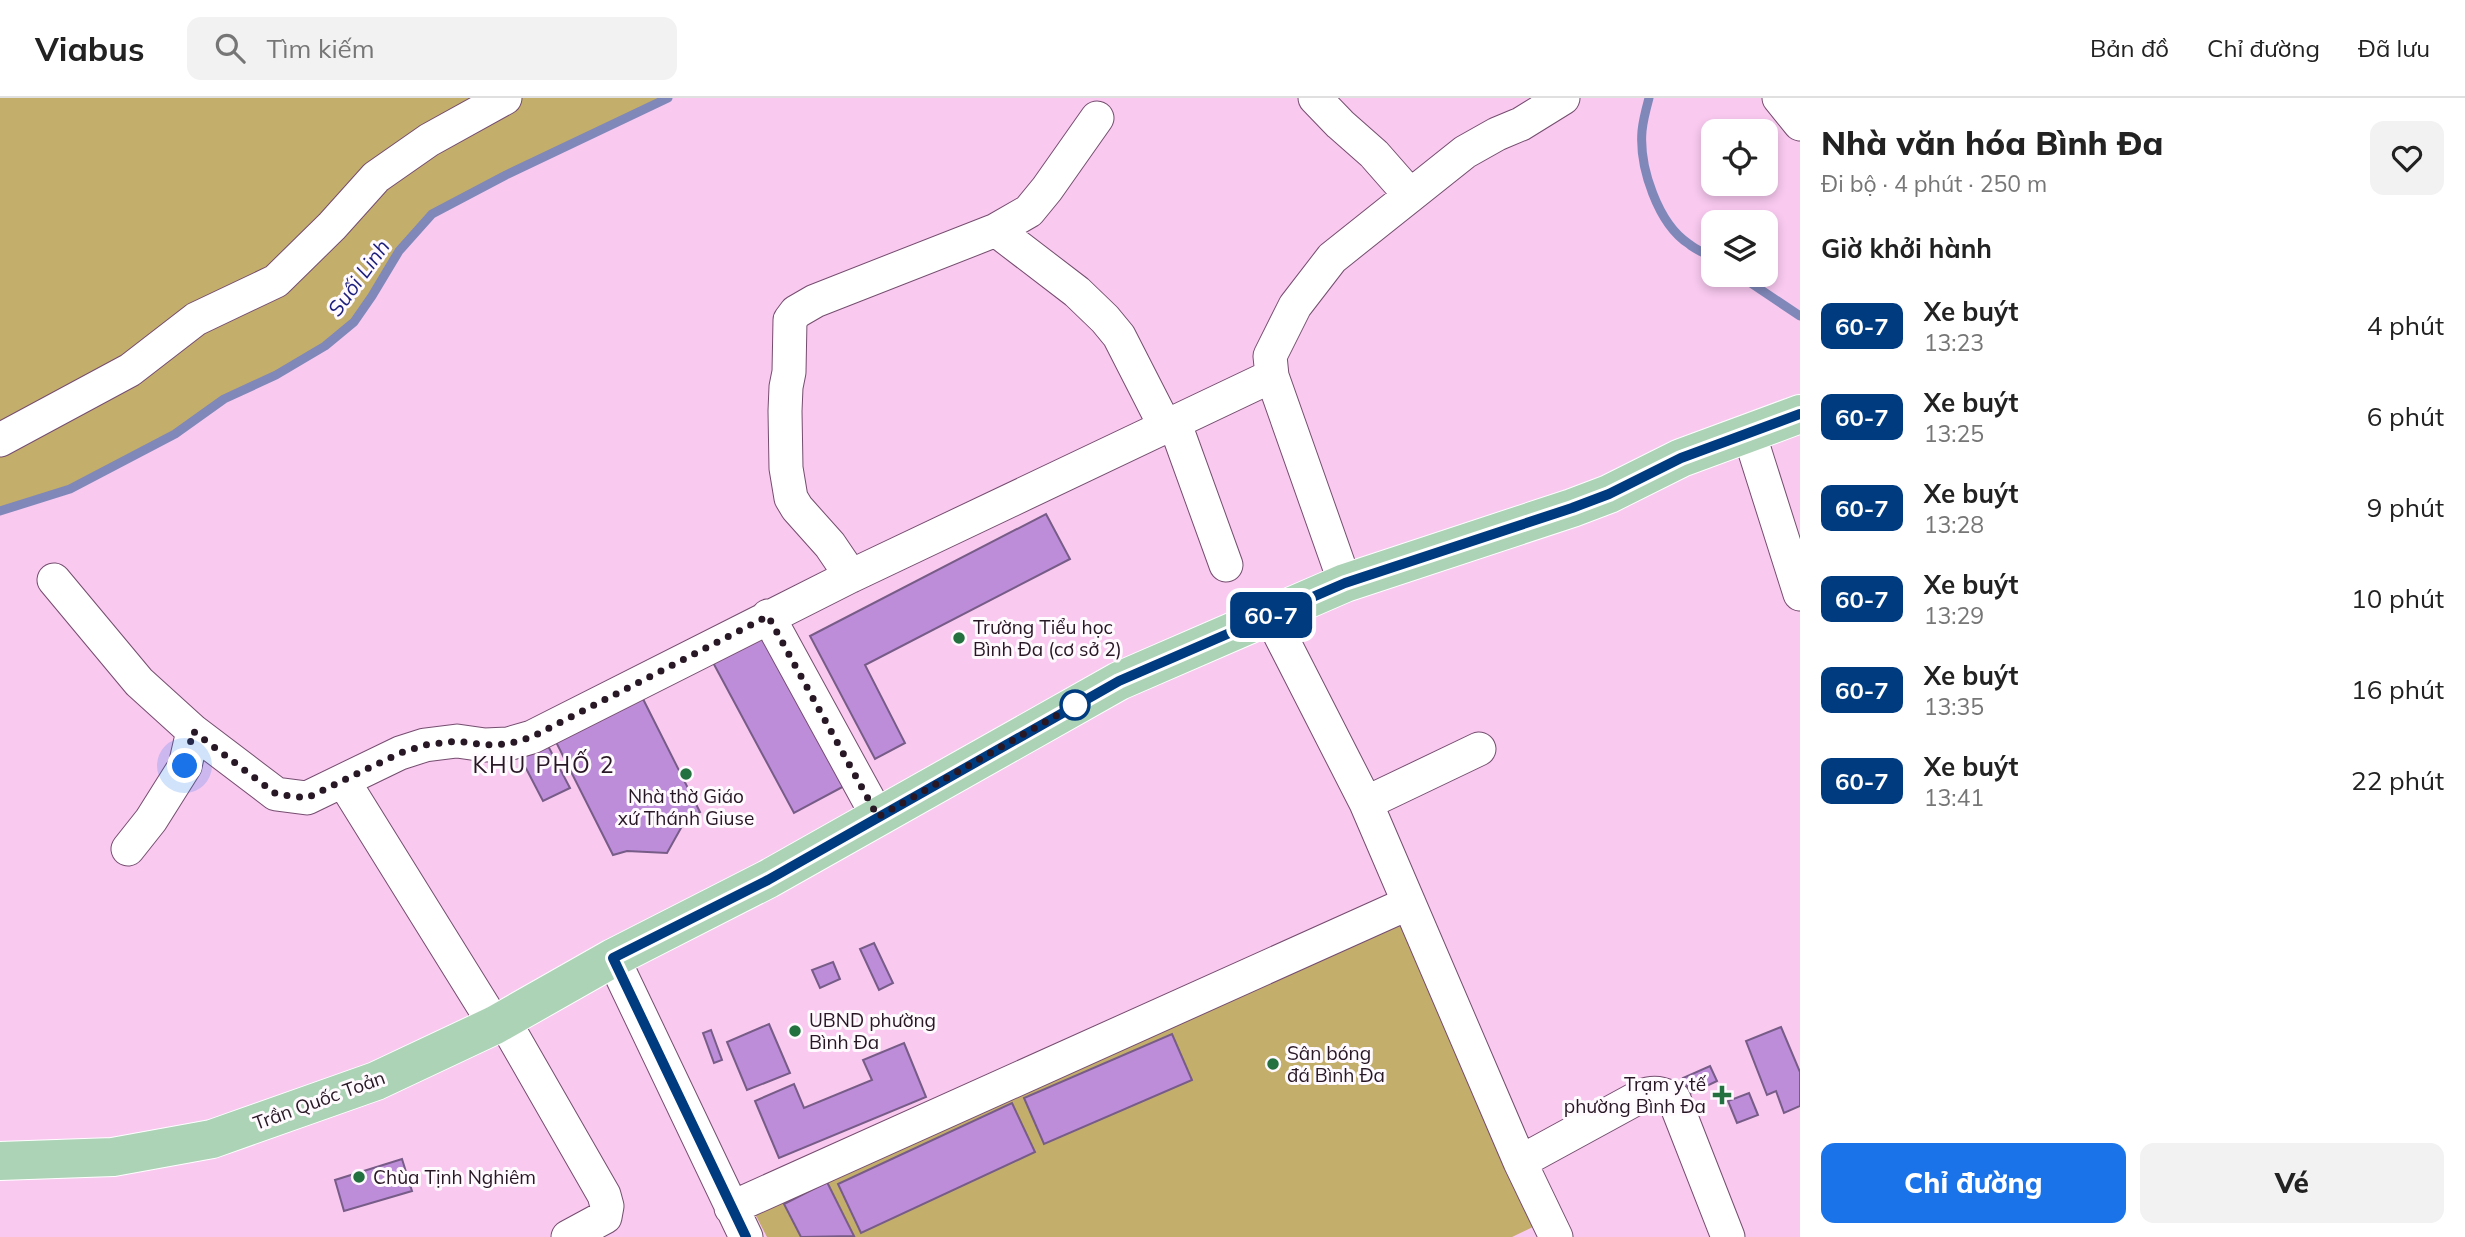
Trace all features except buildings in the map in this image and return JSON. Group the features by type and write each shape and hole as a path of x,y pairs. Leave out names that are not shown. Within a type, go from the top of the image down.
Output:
{"main road":[{"name":"Trần Quốc Toản","path":"0,1161 113,1157 212,1139 376,1081 499,1022 613,958 768,880 1119,681 1345,583 1572,508 1609,494 1681,458 1800,414"}],"street":[{"path":"0,440 130,370 197,318 276,281 332,226 376,177 429,140 505,98"},
{"path":"1315,98 1374,154 1410,195"},
{"path":"1345,583 1272,376 1270,356 1294,306 1332,258 1465,152 1521,124 1563,98"},
{"path":"1779,98 1800,124"},
{"path":"852,576 791,498 784,438 790,320 796,312 815,301 996,230 1029,211 1097,118"},
{"path":"996,230 1077,292 1105,318 1119,336 1170,426 1226,565"},
{"path":"54,580 139,682 193,731 276,794 307,798 400,753 425,745 457,741 485,745 508,744 532,737 768,616 1272,376"},
{"path":"1749,433 1800,594"},
{"path":"1270,615 1366,803 1520,1163 1556,1237"},
{"path":"768,616 878,817"},
{"path":"128,849 151,820 185,766 193,731"},
{"path":"1366,803 1479,749"},
{"path":"344,782 499,1022 604,1195 607,1206 605,1217 568,1237"},
{"path":"731,1208 1409,903"},
{"path":"613,958 746,1237"},
{"path":"1520,1163 1641,1096 1663,1093 1674,1099 1728,1237"}],"shaded area":[{"path":"0,98 668,98 433,214 399,251 354,322 325,346 276,375 224,399 175,434 70,489 0,511"},
{"name":"Sân bóng đá Bình Đa","path":"1403,917 1537,1225 1512,1237 767,1237 754,1212"}],"waterway":[{"name":"Suối Linh","path":"0,511 70,489 175,434 224,399 276,375 325,346 354,322 399,251 432,214 506,175 668,98"},
{"path":"1649,98 1642,127 1647,177 1668,223 1678,235 1701,251"},
{"path":"1757,287 1800,316"}],"bus line":[{"name":"60-7","path":"746,1237 613,958 768,880 1119,681 1345,583 1572,508 1609,494 1681,458 1800,414"}],"place":[{"name":"Trường Tiểu học Bình Đa (cơ sở 2)","path":"959,638"},
{"name":"Nhà thờ Giáo xứ Thánh Giuse","path":"686,774"},
{"name":"UBND phường Bình Đa","path":"795,1031"},
{"name":"Sân bóng đá Bình Đa","path":"1273,1064"},
{"name":"Trạm y tế phường Bình Đa","path":"1722,1095"},
{"name":"Chùa Tịnh Nghiêm","path":"359,1177"}],"district":[{"name":"KHU PHỐ 2","path":"544,765"}],"route":[{"path":"185,766 193,731 276,794 307,798 400,753 425,745 457,741 485,745 508,744 532,737 768,616 878,817 1075,705"}]}
